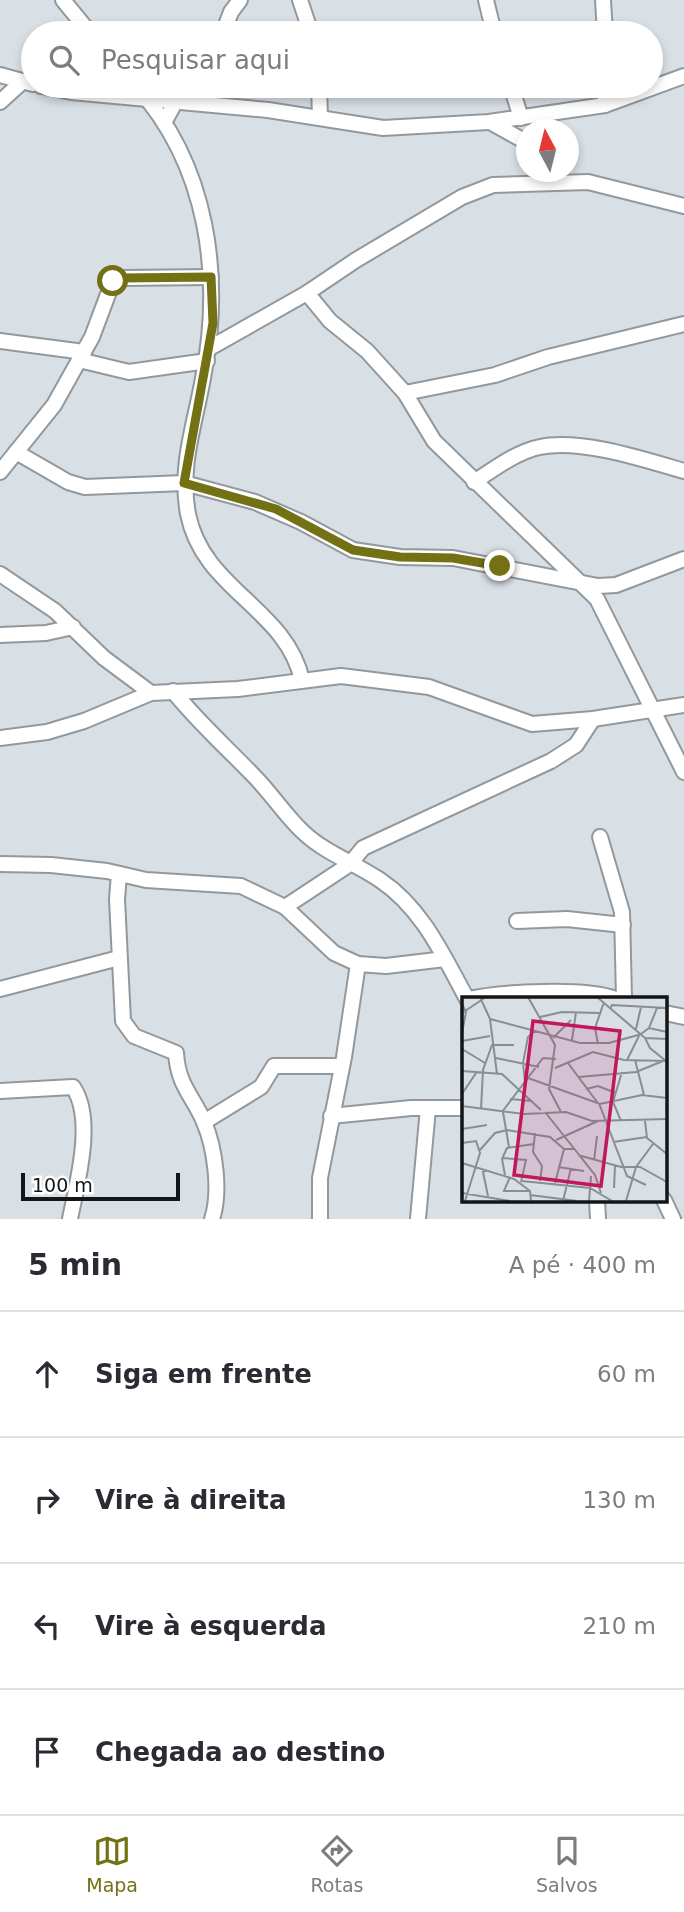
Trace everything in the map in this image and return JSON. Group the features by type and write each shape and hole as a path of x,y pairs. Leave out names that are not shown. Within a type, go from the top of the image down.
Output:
{"street":[{"path":"63,0 80,21"},
{"path":"300,0 308,21"},
{"path":"486,0 491,21"},
{"path":"603,0 604,21"},
{"path":"228,21 234,4"},
{"path":"0,75 21,81"},
{"path":"663,84 684,76"},
{"path":"0,102 21,88"},
{"path":"147,98 165,121 202,209 211,277 213,323 187,450 184,483 195,540 218,575 256,608 282,639 299,664 302,680"},
{"path":"172,98 197,104 320,117 383,128 489,122 605,105 624,98"},
{"path":"197,104 198,98"},
{"path":"319,98 320,117"},
{"path":"513,98 517,118"},
{"path":"605,98 605,105"},
{"path":"165,121 177,99"},
{"path":"489,122 516,136"},
{"path":"579,176 588,182"},
{"path":"0,341 81,356 141,372 207,355 356,260 462,197 493,185 516,181"},
{"path":"579,181 684,206"},
{"path":"0,472 54,404 81,356 113,281 122,278 211,277"},
{"path":"307,293 330,321 367,351 405,393 434,441 597,600 684,772"},
{"path":"405,393 495,375 569,351 684,324"},
{"path":"474,482 517,456 543,446 591,449 684,471"},
{"path":"16,452 68,482 85,487 184,483 276,509 353,550 388,556 453,558 582,583 616,585 684,559"},
{"path":"0,573 74,627 104,658 151,693"},
{"path":"0,635 46,633 74,627"},
{"path":"0,738 18,737 84,721 151,693 238,688 341,676 429,687 532,724 593,719 684,705"},
{"path":"173,691 208,733 256,778 304,833 350,864 379,879 404,900 426,925 467,997"},
{"path":"285,907 350,864 363,848 551,761 576,745 593,719"},
{"path":"600,837 622,912 624,997"},
{"path":"0,864 51,865 146,880 241,886 285,907 334,953 358,964 386,966 445,959"},
{"path":"119,874 119,958 127,1030 134,1036 176,1053 181,1084 204,1122 215,1178 212,1219"},
{"path":"517,921 567,919 623,925"},
{"path":"0,989 119,958"},
{"path":"320,1219 318,1190 358,964"},
{"path":"477,997 491,994 551,993 611,997"},
{"path":"666,1013 684,1017"},
{"path":"204,1122 261,1087 274,1066 342,1066"},
{"path":"0,1091 73,1087 76,1092 82,1116 83,1146 70,1219"},
{"path":"418,1219 428,1108"},
{"path":"331,1116 462,1108"},
{"path":"665,1202 673,1219"}],"route":[{"path":"113,281 122,278 211,277 213,323 199,403 187,450 184,483 276,509 353,550 400,557 453,558 500,566"}]}
